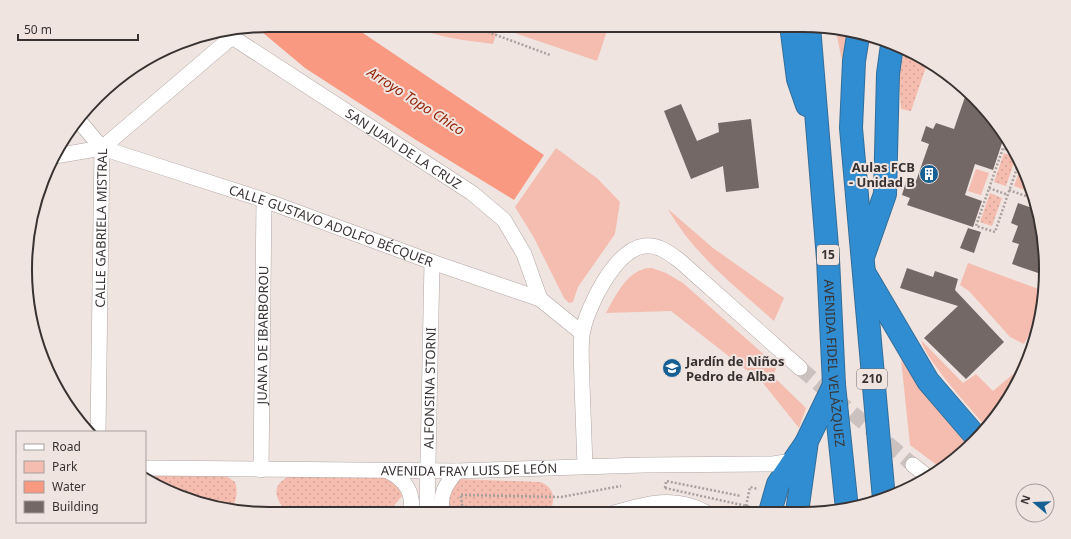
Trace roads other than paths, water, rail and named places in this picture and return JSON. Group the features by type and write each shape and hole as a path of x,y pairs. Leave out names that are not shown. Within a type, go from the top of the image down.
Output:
{"highway":[{"name":"15","path":"791,32 798,79 809,110 817,126"},
{"name":"AVENIDA FIDEL VELÁZQUEZ","path":"812,33 817,126 828,259 834,385 846,502"},
{"name":"210","path":"858,39 851,128 883,492"},
{"path":"891,50 888,74 885,194 862,264 928,381 973,433"},
{"path":"765,504 792,461 807,441 834,385"},
{"path":"798,507 807,441"},
{"path":"882,477 894,488"}],"street":[{"name":"SAN JUAN DE LA CRUZ","path":"232,35 472,193 504,220 524,254 540,299"},
{"name":"CALLE GABRIELA MISTRAL","path":"98,431 102,148 228,36"},
{"path":"82,124 102,148"},
{"path":"62,155 102,148"},
{"name":"CALLE GUSTAVO ADOLFO BÉCQUER","path":"102,148 264,200 432,262 540,299 582,333"},
{"name":"JUANA DE IBARBOROU","path":"261,470 264,200"},
{"path":"585,466 582,333 599,290 611,270 623,257 636,248 653,246 666,251 680,261 800,368"},
{"name":"ALFONSINA STORNI","path":"427,507 432,262"},
{"name":"AVENIDA FRAY LUIS DE LEÓN","path":"146,468 457,471 585,466 773,464 792,461"},
{"path":"913,465 923,473"},
{"path":"388,471 398,476 409,489 412,497 411,507"},
{"path":"442,507 442,492 457,471"},
{"path":"636,507 658,502 677,502 697,507"}],"water":[{"name":"Arroyo Topo Chico","path":"263,32 361,32 544,155 514,200 416,140 305,68"}],"tunnel":[{"path":"800,368 913,465"}],"place":[{"name":"Aulas FCB - Unidad B","path":"929,174"},
{"name":"Jardín de Niños Pedro de Alba","path":"672,368"}]}
